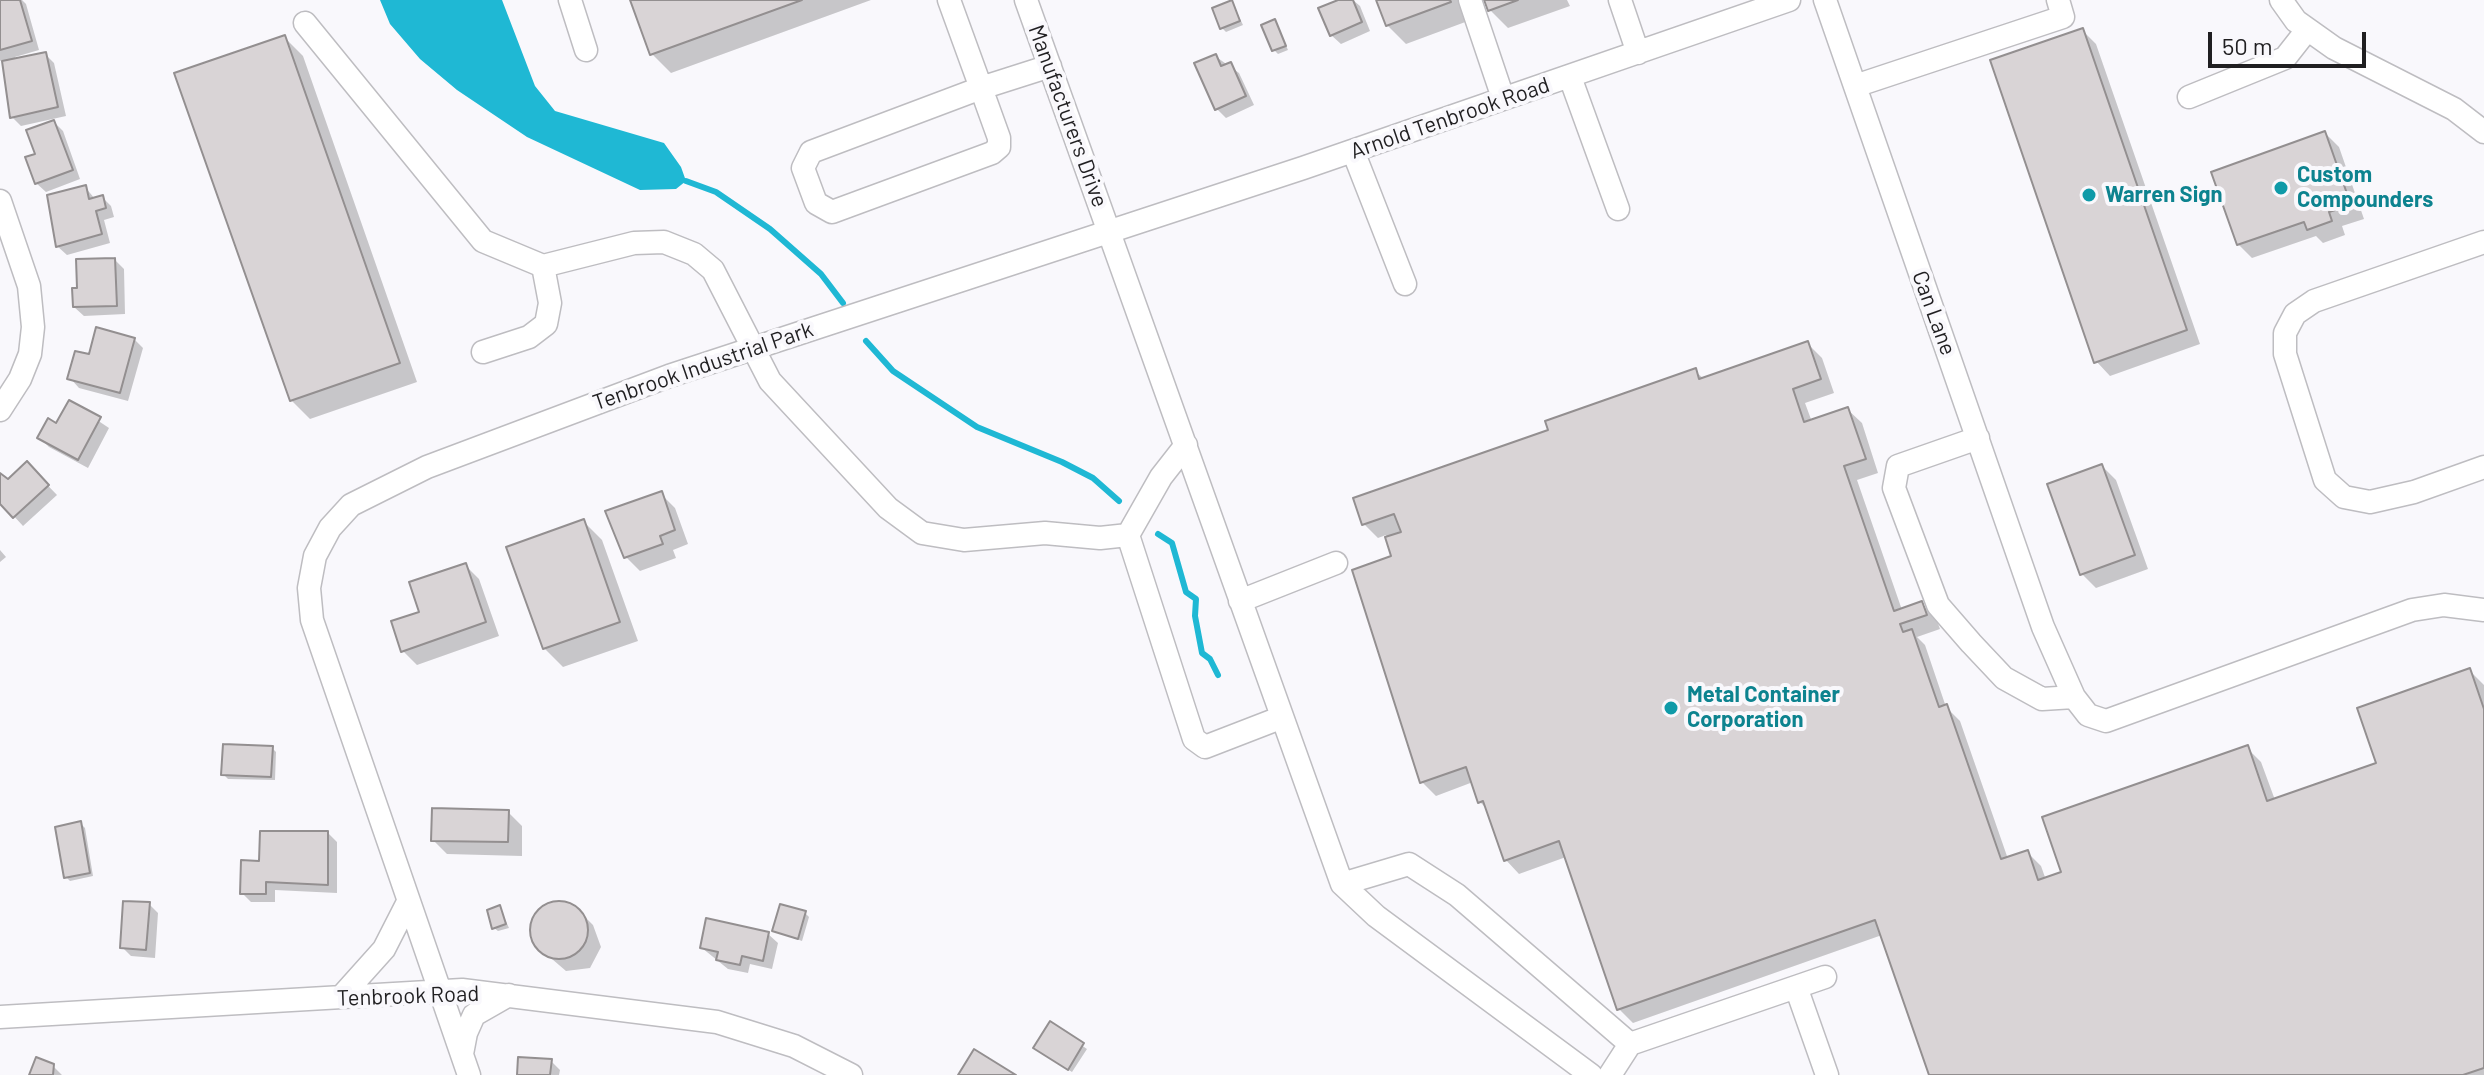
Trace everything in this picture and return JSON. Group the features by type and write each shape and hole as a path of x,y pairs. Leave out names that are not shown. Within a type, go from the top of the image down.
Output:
{"street":[{"path":"570,0 586,50"},
{"path":"949,0 981,88 999,138 999,147 992,153 832,212 816,203 803,168 811,152 981,88 1050,66"},
{"name":"Manufacturers Drive","path":"1026,0 1110,232"},
{"path":"1470,0 1503,98"},
{"path":"1620,0 1638,53"},
{"name":"Arnold Tenbrook Road","path":"1110,232 1789,0"},
{"name":"Can Lane","path":"1825,0 2043,627 2074,697"},
{"path":"1855,86 2063,17 2058,0"},
{"path":"2281,0 2307,30 2347,56 2454,109 2484,132"},
{"path":"305,23 483,241 543,266 634,243 664,242 679,247 713,270 770,381 888,508 922,533 964,540 1045,533 1100,538 1128,535"},
{"path":"2189,97 2285,58 2307,30"},
{"path":"1570,77 1618,209"},
{"path":"1353,151 1405,284"},
{"path":"0,201 29,286 33,327 30,354 20,379 0,410"},
{"path":"1110,232 1280,718 1342,884 1376,916 1591,1075"},
{"name":"Tenbrook Industrial Park","path":"438,992 312,620 310,575 326,533 362,498 417,471 588,405 1110,232"},
{"path":"2484,242 2314,301 2295,314 2285,333 2285,354 2325,480 2344,497 2370,502 2414,492 2484,467"},
{"path":"483,352 529,337 546,324 550,303 543,266"},
{"path":"1978,438 1898,466 1894,488 1938,605 2004,678 2042,699 2074,697 2088,715 2106,721 2412,610 2444,605 2484,610"},
{"path":"1186,445 1161,477 1128,535 1194,739 1205,747 1280,718"},
{"path":"1240,601 1336,563"},
{"path":"1342,884 1409,864 1457,895 1630,1044"},
{"path":"341,997 384,949 408,902"},
{"path":"1610,1075 1630,1044 1825,977"},
{"path":"1796,987 1827,1075"},
{"path":"438,992 465,1065"},
{"name":"Tenbrook Road","path":"0,1017 438,992 510,995 717,1022 794,1046 851,1075"},
{"path":"465,1065 466,1033 474,1015 510,995"}],"water":[{"path":"380,0 502,0 535,86 555,111 664,143 681,167 686,181 676,189 640,190 527,137 457,90 420,59 390,24"}],"building":[{"path":"0,0 20,0 32,41 0,50"},
{"path":"630,0 802,0 650,55"},
{"path":"1232,0 1240,21 1220,29 1212,8"},
{"path":"1338,0 1353,0 1362,22 1330,36 1318,8"},
{"path":"1376,0 1450,0 1451,2 1386,26"},
{"path":"1484,0 1518,0 1488,11"},
{"path":"1275,19 1286,46 1272,51 1261,25"},
{"name":"Warren Sign","path":"2083,28 2187,330 2094,363 1990,60"},
{"path":"285,35 400,363 290,401 174,73"},
{"path":"46,52 58,107 10,118 2,61"},
{"path":"1216,54 1221,66 1231,62 1246,96 1215,110 1194,63"},
{"path":"54,120 73,170 35,184 25,157 35,154 26,130"},
{"name":"Custom Compounders","path":"2325,131 2351,205 2329,212 2332,221 2307,230 2304,222 2237,245 2211,172"},
{"path":"86,185 89,199 103,195 106,208 96,211 102,234 56,247 47,195"},
{"path":"115,258 117,306 73,307 72,288 77,288 76,259"},
{"path":"96,327 135,338 120,393 67,379 75,351 89,354"},
{"name":"Metal Container Corporation","path":"1808,341 1821,379 1793,389 1804,422 1848,407 1866,459 1844,466 1894,611 1922,601 1927,615 1900,624 1903,632 1912,629 1939,707 1947,704 2001,859 2028,850 2038,880 2061,872 2042,817 2248,745 2267,801 2376,763 2357,708 2470,668 2484,709 2484,1068 2463,1075 1929,1075 1875,920 1617,1010 1559,841 1504,861 1483,801 1478,803 1466,767 1420,783 1352,570 1391,556 1385,537 1401,532 1394,514 1362,525 1353,498 1548,430 1545,421 1696,368 1699,379"},
{"path":"69,400 101,417 78,460 37,438 48,418 56,423"},
{"path":"27,461 49,485 13,518 0,504 0,473 8,479"},
{"path":"2102,464 2135,555 2080,575 2047,484"},
{"path":"662,491 675,530 660,536 663,544 624,558 605,511"},
{"path":"584,519 620,622 543,649 506,547"},
{"path":"466,563 486,622 401,652 391,621 419,612 409,582"},
{"path":"223,744 273,746 271,777 221,775"},
{"path":"432,808 509,810 508,842 431,841"},
{"path":"81,821 90,873 64,878 55,827"},
{"path":"260,831 328,831 328,885 266,882 266,894 240,894 241,860 259,861"},
{"path":"123,901 150,902 146,950 120,948"},
{"path":"559,901 570,903 579,910 586,919 586,941 579,950 570,957 559,959 548,957 539,950 532,941 530,930 532,919 539,910 548,903"},
{"path":"780,904 806,911 798,939 772,931"},
{"path":"500,905 506,924 492,929 487,910"},
{"path":"706,918 769,932 763,961 742,956 740,965 716,960 718,952 700,948"},
{"path":"1050,1021 1084,1043 1068,1070 1033,1048"},
{"path":"974,1049 1016,1075 958,1075"},
{"path":"36,1057 54,1064 53,1075 29,1075"},
{"path":"518,1057 552,1059 550,1075 517,1075"}],"waterway":[{"path":"686,181 716,192 770,229 821,274 843,303"},
{"path":"866,341 893,371 977,427 1093,478 1119,501"},
{"path":"1158,534 1172,543 1186,592 1196,599 1195,616 1202,653 1210,659 1218,675"}],"place":[{"name":"Custom Compounders","path":"2281,188"},
{"name":"Warren Sign","path":"2089,195"},
{"name":"Metal Container Corporation","path":"1671,708"}]}
